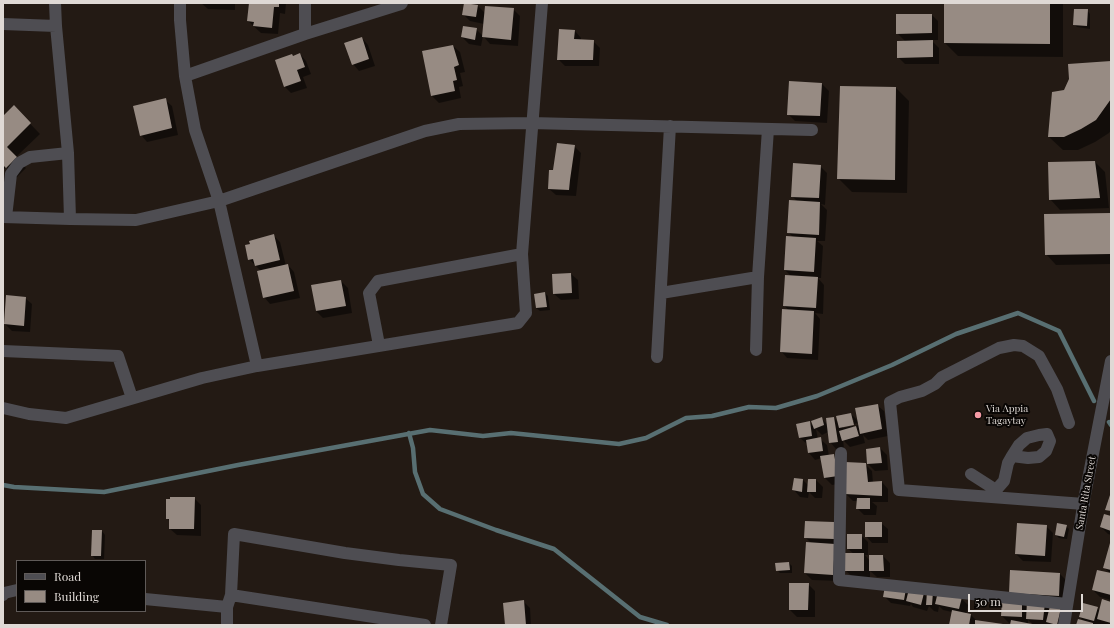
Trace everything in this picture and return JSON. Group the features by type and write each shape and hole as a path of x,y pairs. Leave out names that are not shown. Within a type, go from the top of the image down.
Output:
{"street":[{"path":"55,3 68,152 70,219"},
{"path":"180,3 184,76 195,130 219,201 257,366"},
{"path":"305,3 305,34"},
{"path":"184,76 305,34 402,3"},
{"path":"3,408 29,414 66,418 202,378 257,366 518,323 526,313 522,254 531,123 542,3"},
{"path":"3,24 56,26"},
{"path":"68,152 30,157 19,163 11,174 5,217 136,220 219,201 425,131 459,124 531,123 812,130"},
{"path":"657,357 670,126"},
{"path":"756,350 758,277 768,129"},
{"path":"379,346 369,293 378,281 522,254"},
{"path":"661,293 758,277"},
{"path":"1069,423 1057,389 1039,356 1023,346 1014,344 999,348 942,377 935,384 922,391 900,397 890,402 899,490 997,494 1084,504"},
{"path":"3,351 118,356 132,398"},
{"name":"Santa Rita Street","path":"1064,625 1084,504 1111,361"},
{"path":"841,453 839,580 1067,604"},
{"path":"997,494 1004,481 1008,463 1012,456"},
{"path":"971,474 997,494"},
{"path":"227,625 227,607 232,595 234,534 345,553 451,565 441,625"},
{"path":"3,595 4,593 16,590"},
{"path":"232,595 425,625"},
{"path":"146,600 227,607"}],"building":[{"path":"249,3 279,3 279,7 274,7 272,28 253,26 254,22 247,21"},
{"path":"464,3 478,5 476,17 462,15"},
{"path":"944,3 1050,3 1050,44 944,43"},
{"path":"485,6 514,8 511,40 482,37"},
{"path":"1074,9 1088,9 1087,26 1073,25"},
{"path":"896,14 932,14 932,33 896,34"},
{"path":"463,26 477,28 475,40 461,37"},
{"path":"559,29 575,30 574,39 594,40 593,60 557,60"},
{"path":"362,37 369,59 352,65 344,43"},
{"path":"933,40 933,57 897,58 897,41"},
{"path":"453,45 459,65 454,67 457,80 453,81 455,91 431,96 422,51"},
{"path":"300,53 305,67 297,70 301,81 284,87 275,60"},
{"path":"1111,61 1111,99 1096,120 1064,137 1048,137 1052,92 1064,90 1069,79 1068,64"},
{"path":"789,81 822,83 820,116 787,115"},
{"path":"840,86 896,87 895,180 837,179"},
{"path":"166,98 172,128 140,136 133,106"},
{"path":"14,105 31,123 7,147 17,157 6,168 3,165 3,116"},
{"path":"557,143 575,145 569,190 548,189 549,170 553,170"},
{"path":"1095,161 1100,198 1049,200 1048,162"},
{"path":"793,163 821,165 819,198 791,197"},
{"path":"789,200 820,202 819,235 787,233"},
{"path":"1111,213 1111,254 1045,255 1044,214"},
{"path":"274,234 280,260 255,266 253,259 248,260 245,245 250,244 249,241"},
{"path":"786,236 816,238 814,272 784,270"},
{"path":"288,264 294,291 263,298 257,271"},
{"path":"571,273 572,293 553,294 552,274"},
{"path":"785,275 818,277 816,308 783,306"},
{"path":"341,280 346,306 316,311 311,285"},
{"path":"545,292 547,307 536,308 534,294"},
{"path":"6,295 26,297 24,326 4,324"},
{"path":"782,309 814,311 812,354 780,352"},
{"path":"878,404 882,429 860,434 855,408"},
{"path":"851,413 854,425 839,428 836,416"},
{"path":"822,417 824,425 814,429 811,421"},
{"path":"834,417 838,442 829,443 826,418"},
{"path":"810,421 812,436 799,438 796,424"},
{"path":"856,426 859,436 842,441 839,431"},
{"path":"821,437 823,451 808,453 806,440"},
{"path":"880,447 882,463 867,464 866,449"},
{"path":"834,454 838,476 824,478 820,456"},
{"path":"845,462 866,463 868,482 882,481 882,496 845,494"},
{"path":"794,478 803,479 802,492 792,490"},
{"path":"808,479 816,479 816,492 807,492"},
{"path":"1111,492 1111,511 1105,510"},
{"path":"170,497 195,497 194,529 169,529 169,519 166,519 166,499 170,499"},
{"path":"857,498 870,498 870,509 856,509"},
{"path":"1104,514 1111,516 1111,531 1100,527"},
{"path":"805,521 834,522 834,539 804,538"},
{"path":"865,522 882,522 882,537 865,537"},
{"path":"1017,523 1047,525 1045,556 1015,554"},
{"path":"1057,523 1067,525 1064,537 1055,535"},
{"path":"92,530 102,530 101,556 91,556"},
{"path":"847,534 862,534 862,549 847,549"},
{"path":"806,542 835,544 833,575 804,573"},
{"path":"1110,543 1111,544 1111,570 1103,568"},
{"path":"845,553 864,553 864,571 845,571"},
{"path":"869,555 883,555 884,571 869,571"},
{"path":"789,562 790,570 776,571 775,563"},
{"path":"1010,570 1060,573 1059,596 1009,593"},
{"path":"1097,570 1111,573 1111,595 1092,590"},
{"path":"789,583 809,583 808,610 789,610"},
{"path":"885,586 906,589 904,600 883,597"},
{"path":"909,589 924,593 921,605 906,601"},
{"path":"927,592 933,592 932,605 926,605"},
{"path":"938,592 962,597 959,609 935,604"},
{"path":"1102,599 1111,602 1111,623 1097,619"},
{"path":"524,600 526,625 505,625 503,603"},
{"path":"1002,600 1022,601 1022,617 1001,616"},
{"path":"1027,602 1045,603 1043,620 1026,619"},
{"path":"1083,603 1098,607 1094,621 1079,617"},
{"path":"1050,606 1061,608 1057,625 1046,622"},
{"path":"952,610 971,614 969,625 949,625"},
{"path":"1078,619 1093,623 1093,625 1076,625"},
{"path":"975,620 1003,624 1003,625 975,625"},
{"path":"1011,620 1032,624 1032,625 1010,625"}],"waterway":[{"path":"3,485 14,487 104,492 238,465 430,430 483,436 511,433 619,444 646,438 686,418 712,416 749,407 776,408 817,396 892,365 956,334 1018,313 1059,331 1094,401"},
{"path":"409,433 413,448 415,472 423,494 440,509 496,530 554,549 640,617 667,625"}],"place":[{"name":"Via Appia Tagaytay","path":"978,415"}]}
